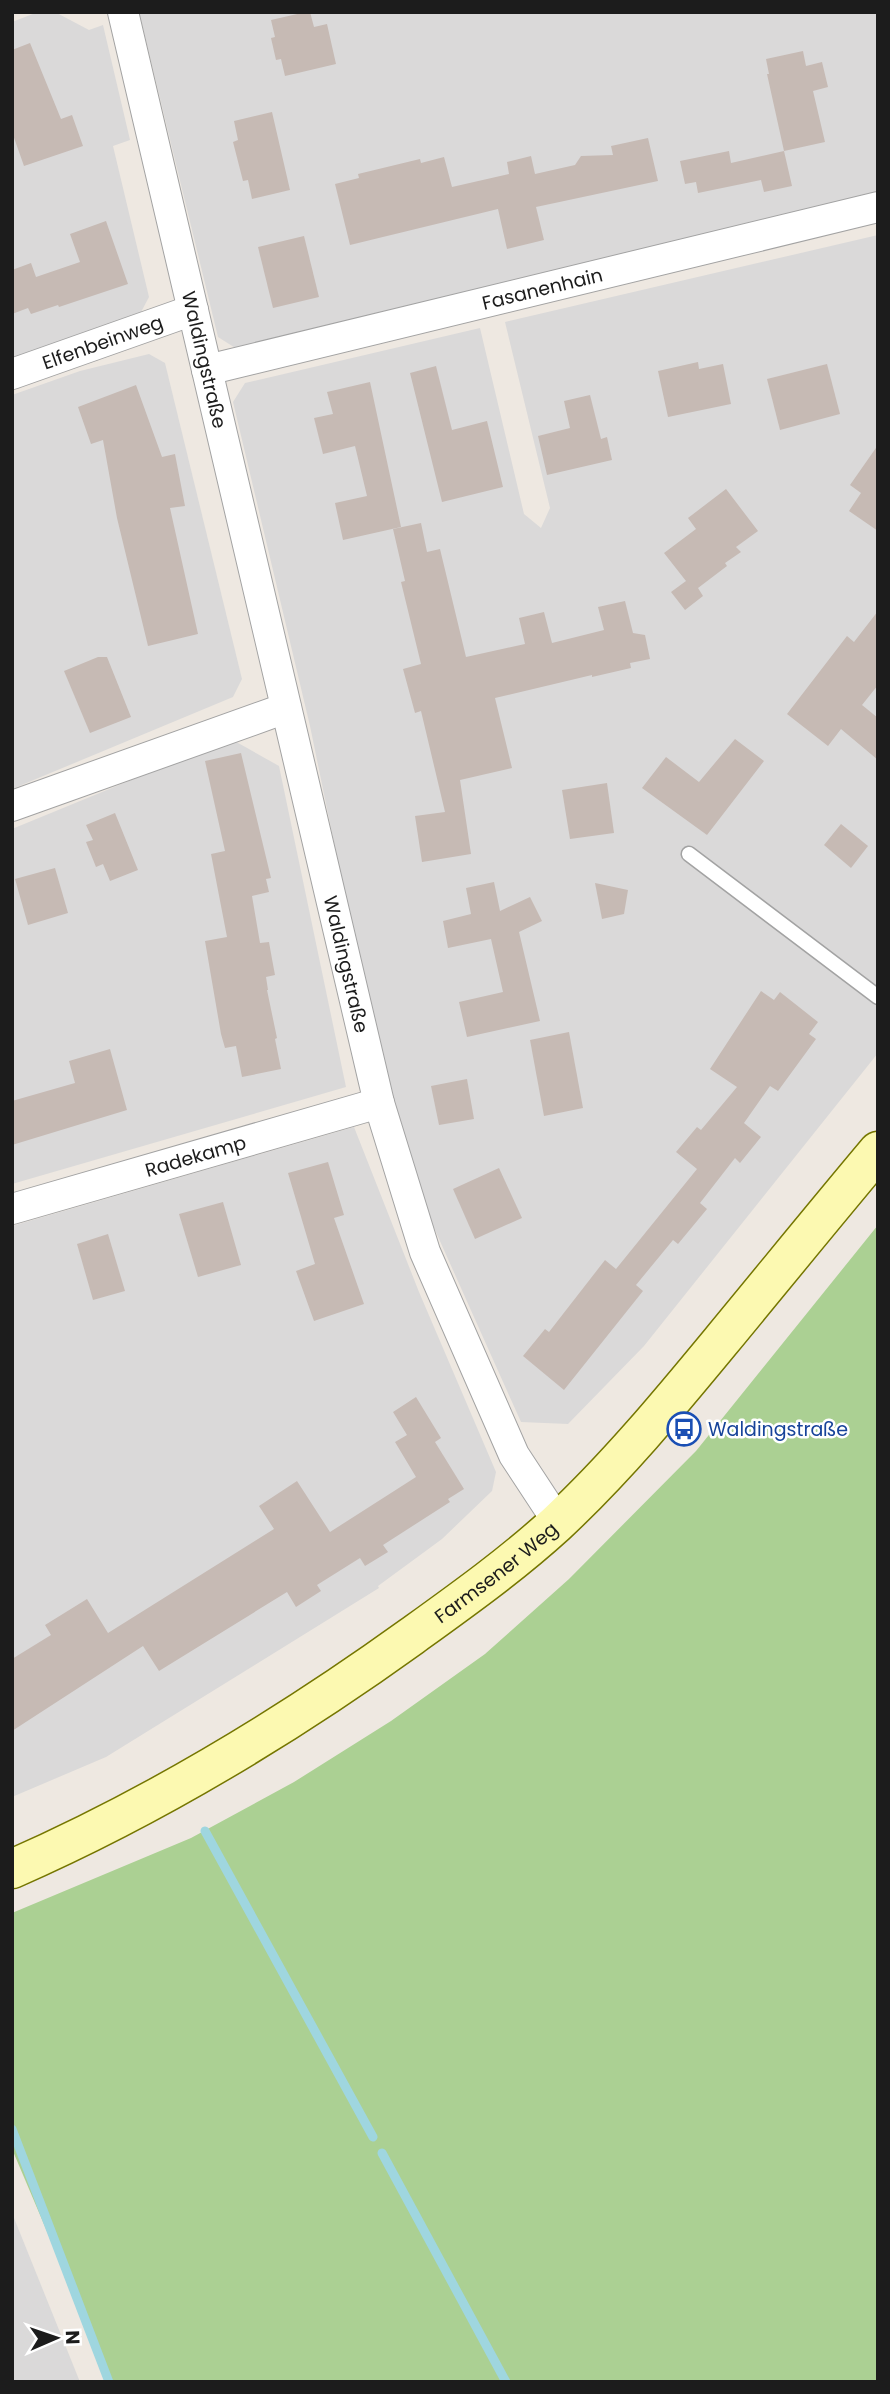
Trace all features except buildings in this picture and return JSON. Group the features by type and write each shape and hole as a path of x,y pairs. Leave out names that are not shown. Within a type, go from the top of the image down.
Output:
{"main road":[{"name":"Farmsener Weg","path":"12,1869 92,1832 285,1723 362,1672 476,1590 558,1522 663,1412 878,1151"}],"street":[{"name":"Waldingstraße","path":"123,12 379,1103 425,1252 514,1455 558,1522"},
{"name":"Fasanenhain","path":"207,370 878,207"},
{"name":"Elfenbeinweg","path":"12,374 193,310"},
{"path":"12,806 286,708"},
{"name":"Radekamp","path":"12,1209 379,1103"}],"lane":[{"path":"689,855 878,997"}],"shaded area":[{"path":"38,12 55,12 89,30 103,25 130,140 113,146 149,297 140,314 12,358 12,22"},
{"path":"139,12 878,12 878,197 237,349 218,337"},
{"path":"878,235 878,1053 644,1346 568,1424 521,1422 401,1154 389,1110 310,726 233,402 245,383 480,328 524,514 541,528 550,508 505,322"},
{"path":"149,354 165,363 242,679 233,697 12,789 12,395 80,371"},
{"path":"231,739 279,766 346,1087 12,1184 12,829"},
{"path":"354,1127 419,1292 496,1472 492,1491 442,1539 378,1586 379,1588 106,1757 12,1797 12,1226"},
{"path":"12,2213 80,2382 12,2382"}],"green space":[{"path":"878,1225 878,2382 111,2382 12,2149 12,1913 191,1838 294,1782 391,1721 485,1654 569,1579 696,1451"}],"waterway":[{"path":"205,1831 373,2137"},
{"path":"12,2129 109,2382"},
{"path":"382,2153 506,2382"}],"place":[{"name":"Waldingstraße","path":"684,1429"}]}
